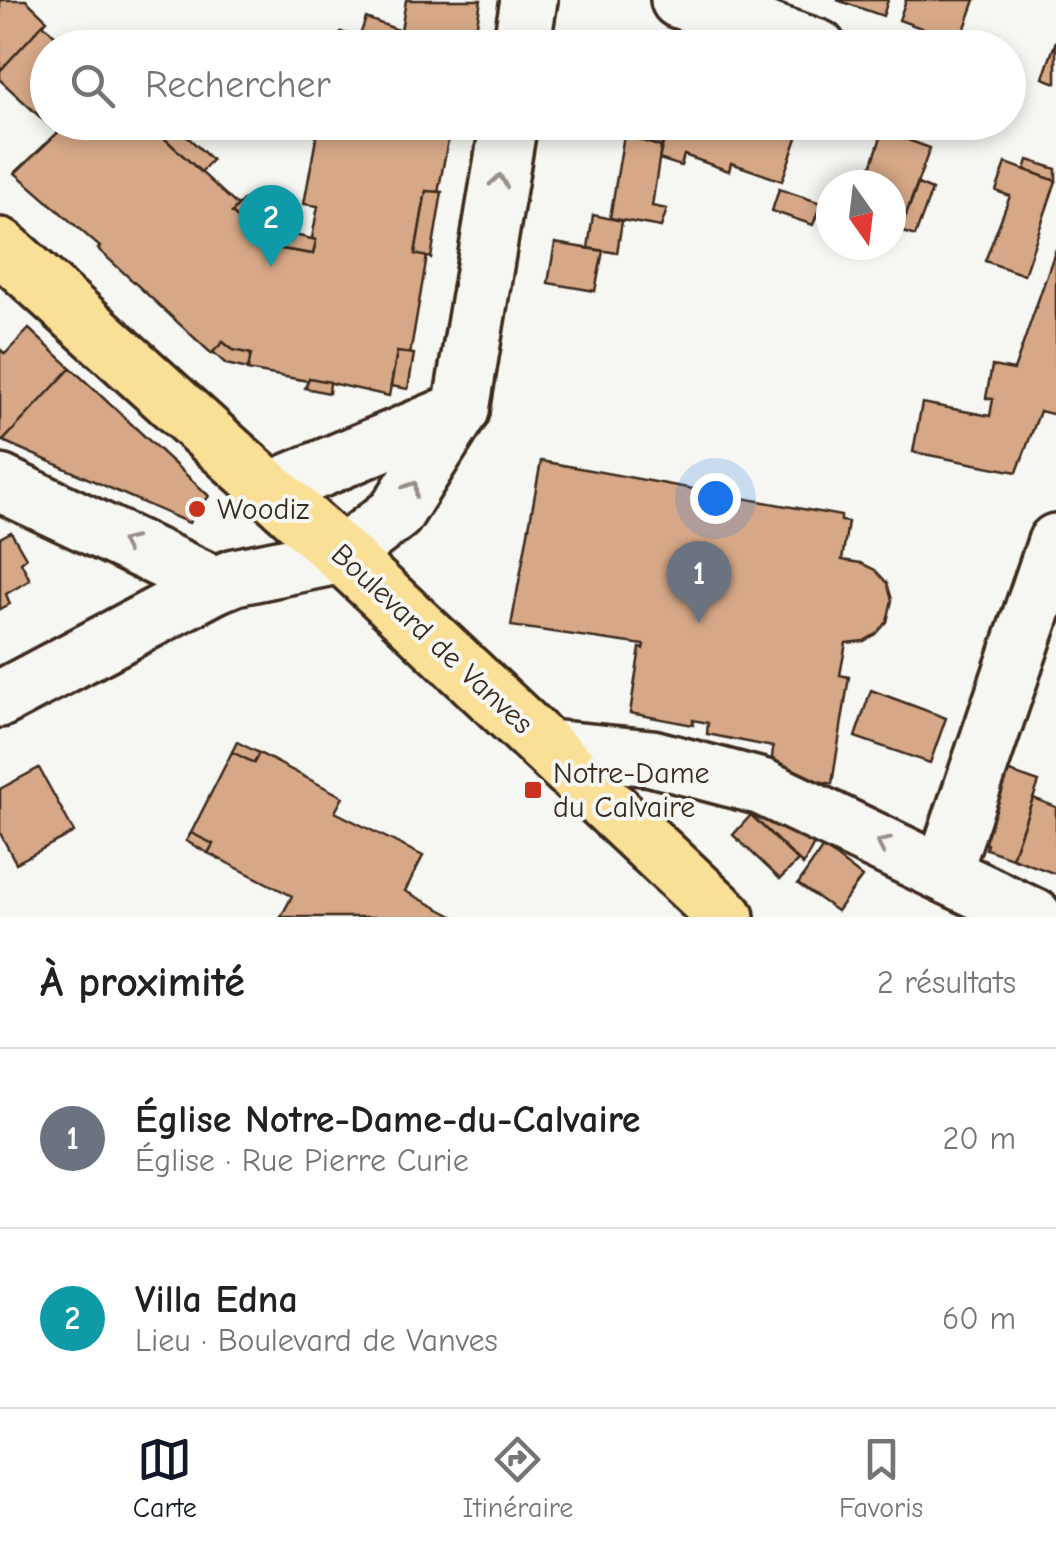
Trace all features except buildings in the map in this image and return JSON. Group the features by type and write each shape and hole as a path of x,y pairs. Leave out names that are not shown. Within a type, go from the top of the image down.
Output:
{"main road":[{"name":"Boulevard de Vanves","path":"0,246 342,555 726,917"}],"street":[{"path":"524,30 529,0"},
{"path":"679,0 766,30"},
{"path":"0,699 215,584 342,555 396,513 462,410 506,140"},
{"path":"268,490 462,410"},
{"path":"0,483 215,584"},
{"path":"943,872 1056,542"},
{"path":"549,748 652,758 762,787 1034,917"}],"place":[{"name":"Villa Edna","path":"271,267"},
{"name":"Woodiz","path":"197,509"},
{"name":"Église Notre-Dame-du-Calvaire","path":"699,623"},
{"name":"Notre-Dame du Calvaire","path":"533,790"}]}
